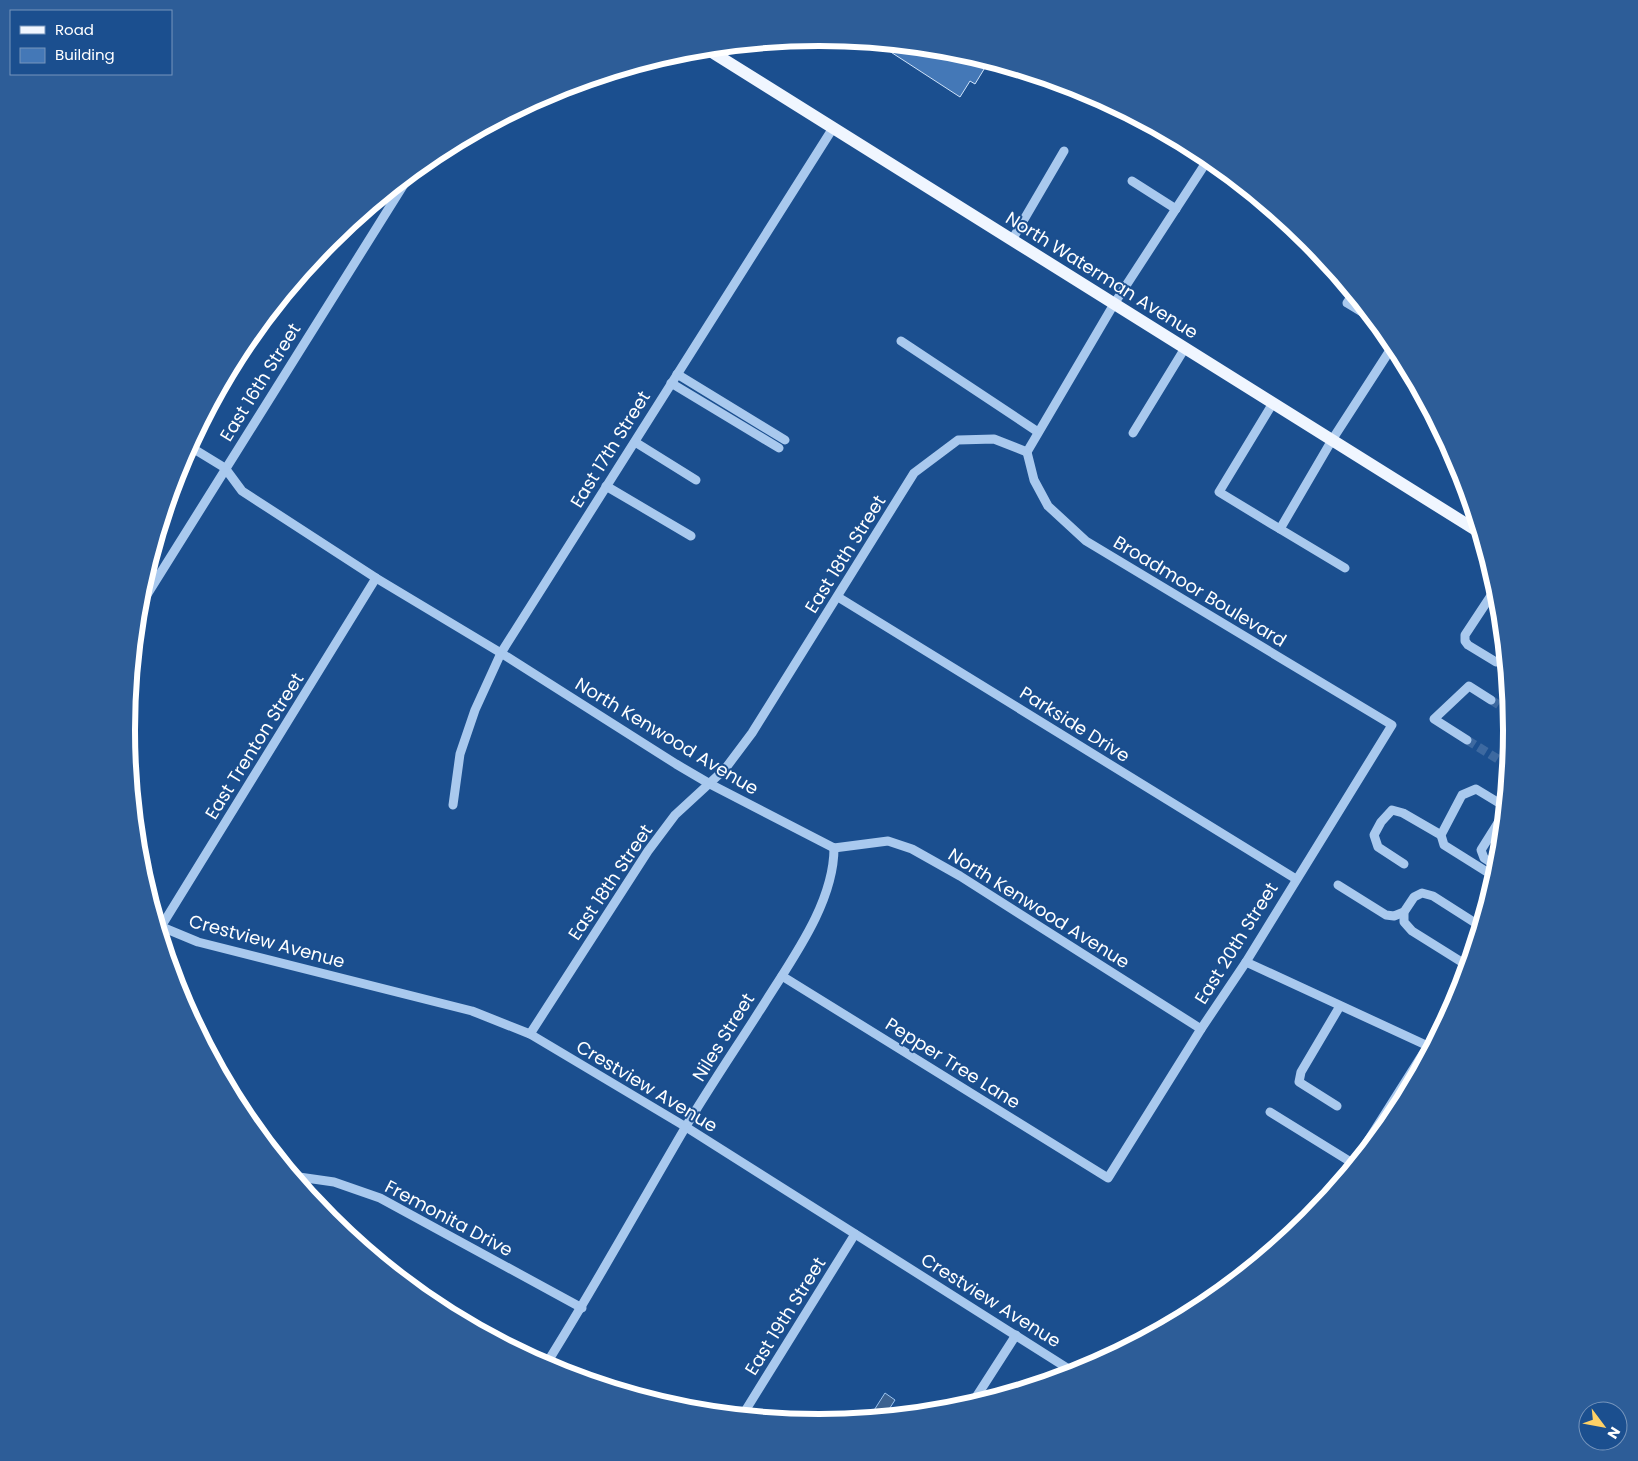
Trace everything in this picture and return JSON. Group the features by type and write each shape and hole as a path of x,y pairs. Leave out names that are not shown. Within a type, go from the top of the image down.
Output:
{"main road":[{"name":"North Waterman Avenue","path":"717,54 1472,527"}],"street":[{"name":"East 17th Street","path":"452,804 460,754 475,710 501,653 833,128"},
{"path":"1012,240 1064,151"},
{"path":"1027,452 1114,304 1204,166"},
{"path":"1132,180 1176,209"},
{"name":"East 16th Street","path":"149,592 401,189"},
{"path":"1349,299 1347,303 1359,311"},
{"path":"901,341 1038,432"},
{"path":"1132,433 1185,348"},
{"path":"1280,529 1332,440 1389,352"},
{"path":"677,374 785,440"},
{"path":"671,383 779,448"},
{"path":"1273,403 1220,492 1345,568"},
{"name":"East 18th Street","path":"530,1034 648,852 675,815 710,784 752,733 914,473 958,440 994,439 1027,452"},
{"path":"634,442 696,480"},
{"name":"North Kenwood Avenue","path":"195,450 225,468 242,491 376,578 501,653 710,784 834,848 888,840 912,849 960,876 1201,1029"},
{"name":"Broadmoor Boulevard","path":"1027,452 1034,480 1048,506 1086,541 1392,725"},
{"path":"606,486 691,536"},
{"name":"East Trenton Street","path":"162,922 376,578"},
{"name":"Parkside Drive","path":"838,597 1296,879"},
{"path":"1490,597 1465,635 1465,642 1496,662 1499,661"},
{"path":"1467,740 1434,720 1469,686 1491,700"},
{"name":"East 20th Street","path":"1108,1178 1201,1029 1246,962 1392,725"},
{"path":"1441,835 1462,795 1476,789 1499,803"},
{"path":"1404,864 1378,847 1374,835 1381,822 1392,810 1403,813 1441,835 1444,845 1488,873"},
{"path":"1490,862 1484,858 1481,850 1496,826"},
{"name":"Niles Street","path":"550,1360 582,1308 686,1127 782,976 809,928 828,889 834,859 834,848"},
{"path":"1338,885 1386,914 1394,916 1404,912"},
{"path":"1462,962 1412,931 1404,922 1404,912 1414,897 1422,893 1433,896 1475,923"},
{"name":"Crestview Avenue","path":"165,929 198,942 472,1011 530,1034 686,1127 1066,1368"},
{"path":"1246,962 1427,1045"},
{"name":"Pepper Tree Lane","path":"782,976 1108,1178"},
{"path":"1337,1106 1299,1082 1301,1072 1340,1006"},
{"path":"1384,1116 1416,1065"},
{"path":"1270,1112 1347,1165"},
{"name":"Fremonita Drive","path":"301,1177 334,1182 380,1198 582,1308"},
{"name":"East 19th Street","path":"745,1410 855,1234"},
{"path":"977,1396 1016,1335"}],"water":[{"path":"885,1393 895,1400 888,1411 873,1412"}],"building":[{"path":"888,50 952,59 985,67 975,84 970,81 960,97"}],"tunnel":[{"path":"1491,700 1502,707"},
{"path":"1467,740 1502,762"}]}
